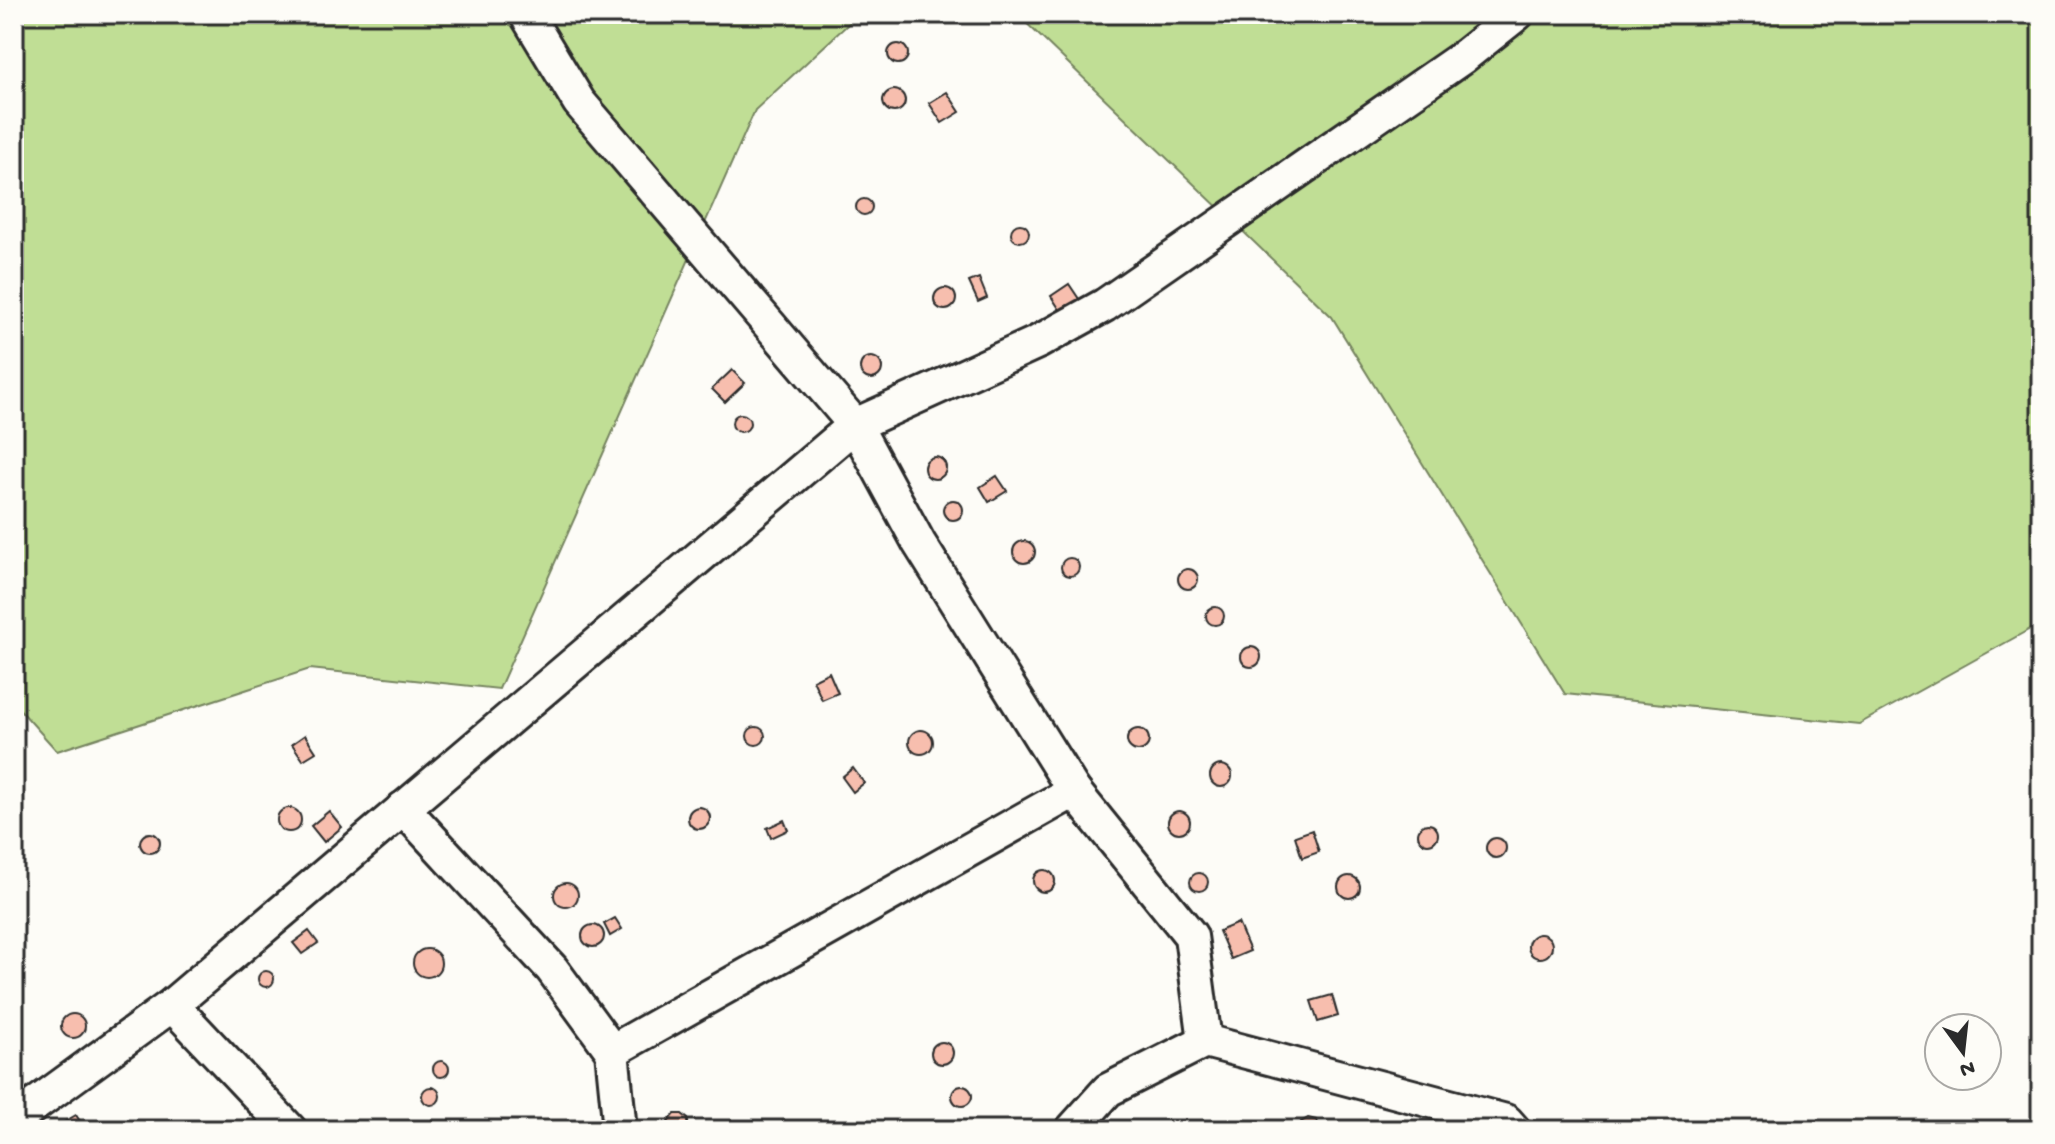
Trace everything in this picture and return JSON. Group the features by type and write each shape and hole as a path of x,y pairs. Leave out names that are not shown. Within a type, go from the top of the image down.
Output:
{"street":[{"path":"526,14 579,102 855,425 919,543 1074,791 1191,936 1205,1041"},
{"path":"14,1120 172,1005 855,425 1038,342 1105,305 1463,57 1517,14"},
{"path":"612,1051 1074,791"},
{"path":"403,808 552,969 612,1051 620,1130"},
{"path":"172,1005 290,1130"},
{"path":"1072,1130 1108,1090 1205,1041 1506,1121 1514,1130"}],"green space":[{"path":"14,14 859,14 755,110 499,689 310,669 57,751 14,703"},
{"path":"1017,14 2041,14 2041,623 1859,724 1565,694 1332,317"}],"building":[{"path":"898,44 905,47 908,54 905,61 898,64 891,61 888,54 891,47"},
{"path":"894,90 902,93 905,101 902,109 894,112 886,109 883,101 886,93"},
{"path":"947,92 960,112 942,123 929,103"},
{"path":"861,199 867,199 872,207 870,213 861,215 856,210 856,204"},
{"path":"1016,224 1024,224 1029,233 1027,240 1016,242 1011,237 1011,229"},
{"path":"979,278 987,298 978,302 969,282"},
{"path":"1069,284 1081,302 1062,313 1051,296"},
{"path":"945,288 953,291 956,299 953,307 945,310 937,307 934,299 937,291"},
{"path":"867,357 875,357 882,368 875,379 867,379 860,372 860,364"},
{"path":"732,370 745,383 725,402 712,389"},
{"path":"737,414 745,414 750,423 748,430 737,432 732,427 732,419"},
{"path":"935,457 943,460 946,468 943,476 935,479 927,476 924,468 927,460"},
{"path":"997,476 1007,491 989,502 980,487"},
{"path":"953,500 960,503 963,510 960,517 953,520 946,517 943,510 946,503"},
{"path":"1024,541 1032,544 1035,552 1032,560 1024,563 1016,560 1013,552 1016,544"},
{"path":"1070,558 1079,567 1070,576 1061,567"},
{"path":"1188,569 1195,572 1198,579 1195,586 1188,589 1181,586 1178,579 1181,572"},
{"path":"1211,607 1219,607 1224,616 1222,623 1211,625 1206,620 1206,612"},
{"path":"1247,647 1255,647 1261,657 1255,667 1247,667 1241,661 1241,653"},
{"path":"829,672 838,693 822,700 813,680"},
{"path":"752,727 760,727 765,736 763,743 752,745 747,740 747,732"},
{"path":"1138,729 1146,732 1149,740 1146,748 1138,751 1130,748 1127,740 1130,732"},
{"path":"921,730 929,734 933,742 929,750 921,754 913,750 909,742 913,734"},
{"path":"305,735 316,752 303,760 292,744"},
{"path":"1221,765 1229,768 1232,776 1229,784 1221,787 1213,784 1210,776 1213,768"},
{"path":"853,768 864,783 853,792 842,777"},
{"path":"699,807 707,810 710,818 707,826 699,829 691,826 688,818 691,810"},
{"path":"284,808 294,808 301,815 301,825 294,832 284,832 277,825 277,815"},
{"path":"329,811 342,827 324,842 311,826"},
{"path":"1179,811 1187,814 1190,822 1187,830 1179,833 1171,830 1168,822 1171,814"},
{"path":"784,820 788,830 771,838 767,828"},
{"path":"1428,824 1435,827 1438,834 1435,841 1428,844 1421,841 1418,834 1421,827"},
{"path":"1312,830 1319,852 1302,858 1295,836"},
{"path":"150,833 157,836 160,843 157,850 150,853 143,850 140,843 143,836"},
{"path":"1496,838 1503,841 1506,848 1503,855 1496,858 1489,855 1486,848 1489,841"},
{"path":"1044,870 1052,873 1055,881 1052,889 1044,892 1036,889 1033,881 1036,873"},
{"path":"1199,873 1208,882 1199,891 1190,882"},
{"path":"1349,876 1357,879 1360,887 1357,895 1349,898 1341,895 1338,887 1341,879"},
{"path":"566,883 575,886 578,895 575,904 566,907 557,904 554,895 557,886"},
{"path":"615,918 622,929 610,936 604,924"},
{"path":"1238,923 1250,951 1231,959 1219,931"},
{"path":"593,925 601,928 604,936 601,944 593,947 585,944 582,936 585,928"},
{"path":"309,931 318,943 302,954 293,943"},
{"path":"1540,934 1549,937 1552,946 1549,955 1540,958 1531,955 1528,946 1531,937"},
{"path":"427,949 437,953 441,963 437,973 427,977 417,973 413,963 417,953"},
{"path":"263,971 269,971 274,979 272,985 263,987 258,982 258,976"},
{"path":"1332,995 1338,1016 1318,1022 1311,1001"},
{"path":"73,1014 81,1018 85,1026 81,1034 73,1038 65,1034 61,1026 65,1018"},
{"path":"938,1042 946,1042 953,1053 946,1064 938,1064 931,1057 931,1049"},
{"path":"438,1061 444,1061 449,1069 447,1075 438,1077 433,1072 433,1066"},
{"path":"962,1086 969,1089 972,1096 969,1103 962,1106 955,1103 952,1096 955,1089"},
{"path":"431,1087 440,1096 431,1105 422,1096"},
{"path":"675,1114 682,1114 688,1119 688,1130 669,1130 668,1122"},
{"path":"76,1115 85,1129 55,1130 54,1128"},
{"path":"1308,1118 1316,1120 1323,1130 1298,1130 1301,1122"}]}
